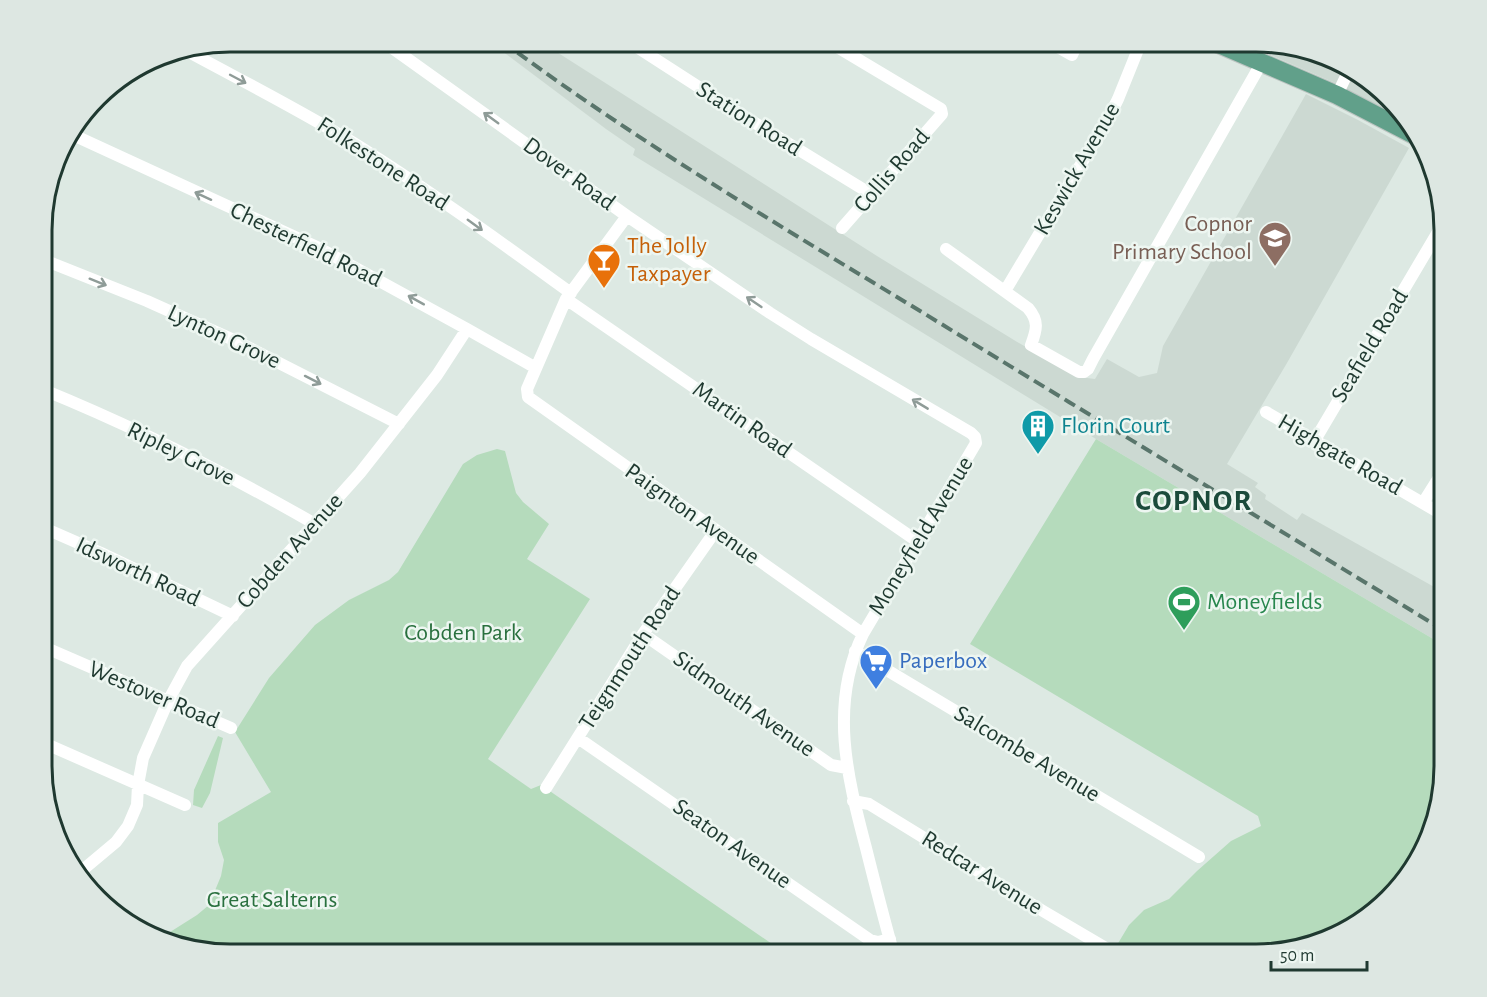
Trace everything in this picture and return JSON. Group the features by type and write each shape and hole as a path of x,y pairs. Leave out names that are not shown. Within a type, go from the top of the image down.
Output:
{"main road":[{"path":"1238,52 1337,95 1401,128"}],"street":[{"name":"Collis Road","path":"842,228 942,114 941,109 846,52"},
{"name":"Keswick Avenue","path":"1005,291 1108,119 1137,52"},
{"name":"Dover Road","path":"399,53 627,216 770,313 971,433"},
{"name":"Station Road","path":"645,53 742,115 872,194"},
{"name":"Folkestone Road","path":"196,56 364,150 443,202 569,296"},
{"path":"946,249 1028,308 1034,315 1036,323 1031,345 1079,372 1084,372 1088,369 1262,62"},
{"path":"1337,95 1346,77"},
{"name":"Chesterfield Road","path":"79,137 319,248 536,368"},
{"path":"536,368 569,296 627,216"},
{"name":"Seafield Road","path":"1315,440 1434,239"},
{"name":"Lynton Grove","path":"52,263 236,341 399,424"},
{"name":"Martin Road","path":"569,296 917,541"},
{"name":"Cobden Avenue","path":"85,868 122,835 136,805 143,758 168,701 188,666 360,473 437,375 467,329"},
{"name":"Paignton Avenue","path":"536,368 527,390 528,397 532,401 863,634"},
{"name":"Ripley Grove","path":"52,394 153,439 265,495 315,524"},
{"name":"Highgate Road","path":"1266,412 1434,510"},
{"name":"Moneyfield Avenue","path":"891,944 847,768 843,719 844,699 855,651 863,634 976,443 971,433"},
{"path":"1423,503 1434,486"},
{"name":"Teignmouth Road","path":"546,788 643,634 716,530"},
{"name":"Idsworth Road","path":"52,532 232,616"},
{"name":"Sidmouth Avenue","path":"643,634 831,765 847,768"},
{"name":"Westover Road","path":"52,650 231,728"},
{"name":"Salcombe Avenue","path":"855,651 1200,857"},
{"name":"Seaton Avenue","path":"578,738 870,940 878,942 890,939"},
{"path":"52,747 184,805"},
{"name":"Redcar Avenue","path":"854,801 869,804 1099,944"}],"shaded area":[{"path":"504,53 558,53 877,256 1019,343 1079,377 1095,379 1107,359 1139,377 1157,373 1163,346 1306,94 1409,148 1227,464 1258,483 1255,487 1266,495 1265,499 1297,520 1302,513 1434,587 1434,639 1096,439 633,155 635,149"},
{"path":"1265,53 1291,56 1335,71 1374,97 1387,110 1333,82"}],"green space":[{"name":"Moneyfields","path":"1096,439 1434,639 1434,778 1431,801 1416,845 1390,884 1374,900 1345,921 1324,931 1291,941 1268,944 1118,944 1129,925 1144,910 1169,899 1231,841 1261,826 1258,816 970,644"},
{"path":"497,449 505,451 516,493 549,524 527,559 590,599 488,759 531,789 541,785 772,944 231,944 208,943 169,933 209,905 221,876 224,860 218,842 218,823 271,792 235,732 269,678 315,625 349,600 389,580 398,572 463,464 477,455"},
{"path":"218,736 223,738 210,793 202,808 193,805 194,790"}],"railway":[{"path":"518,53 711,183 1434,624"}],"place":[{"name":"Copnor Primary School","path":"1275,267"},
{"name":"The Jolly Taxpayer","path":"604,289"},
{"name":"Florin Court","path":"1038,455"},
{"name":"Moneyfields","path":"1184,631"},
{"name":"Paperbox","path":"876,690"}],"district":[{"name":"COPNOR","path":"1194,501"}],"park label":[{"name":"Cobden Park","path":"463,633"},
{"name":"Great Salterns","path":"272,900"}]}
